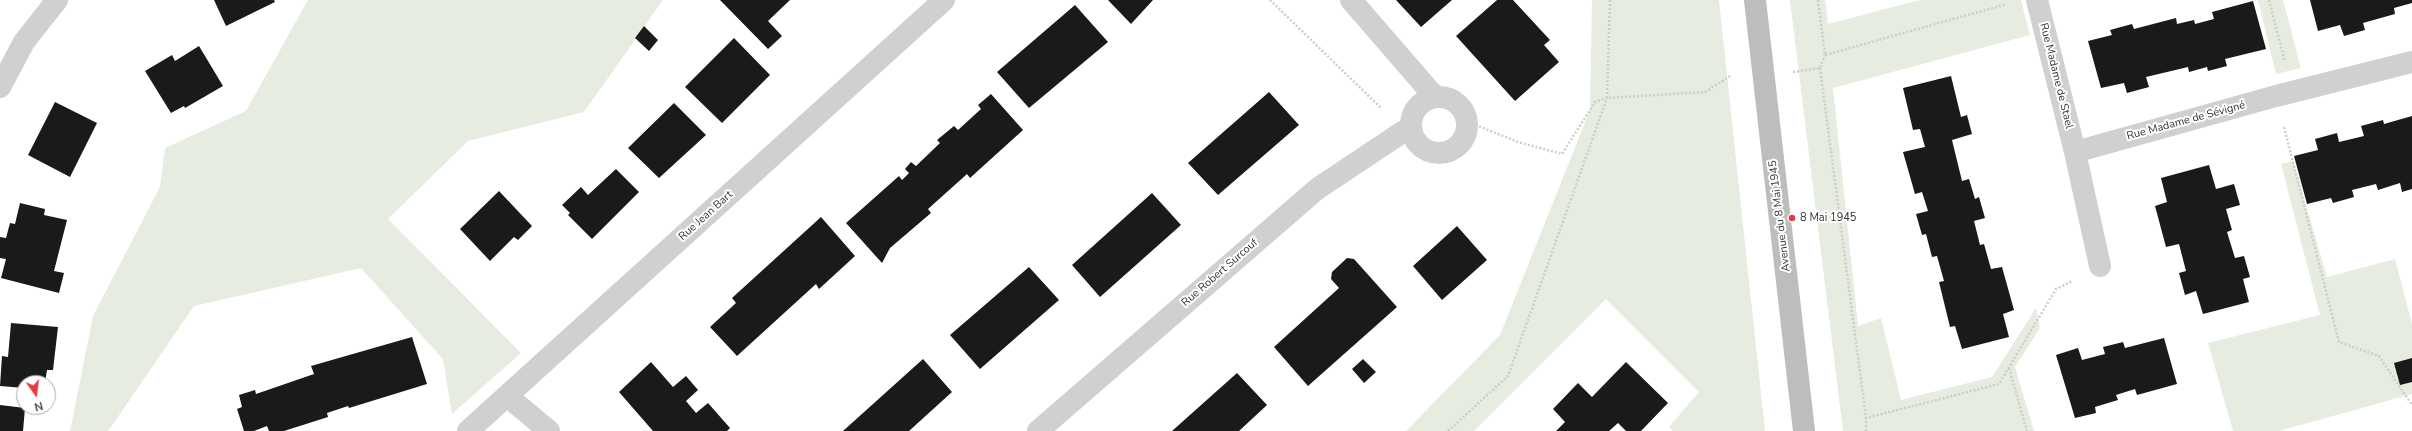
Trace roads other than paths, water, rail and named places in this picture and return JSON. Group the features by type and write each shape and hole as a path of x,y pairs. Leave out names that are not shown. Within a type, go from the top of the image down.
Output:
{"street":[{"path":"0,86 24,42 57,0"},
{"name":"Rue Jean Bart","path":"468,431 944,0"},
{"path":"1351,0 1435,96"},
{"name":"Avenue du 8 Mai 1945","path":"1755,0 1804,431"},
{"name":"Rue Madame de Stael","path":"2037,0 2075,152"},
{"name":"Rue Madame de Sévigné","path":"2075,152 2276,96 2412,62"},
{"path":"1435,96 1453,99 1461,105 1468,122 1463,140 1449,152 1439,153 1422,147 1408,131 1418,105 1435,96"},
{"name":"Rue Robert Surcouf","path":"1038,431 1317,189 1408,131"},
{"path":"2075,152 2100,266"},
{"path":"507,396 549,431"}],"place":[{"name":"8 Mai 1945","path":"1792,218"}]}
